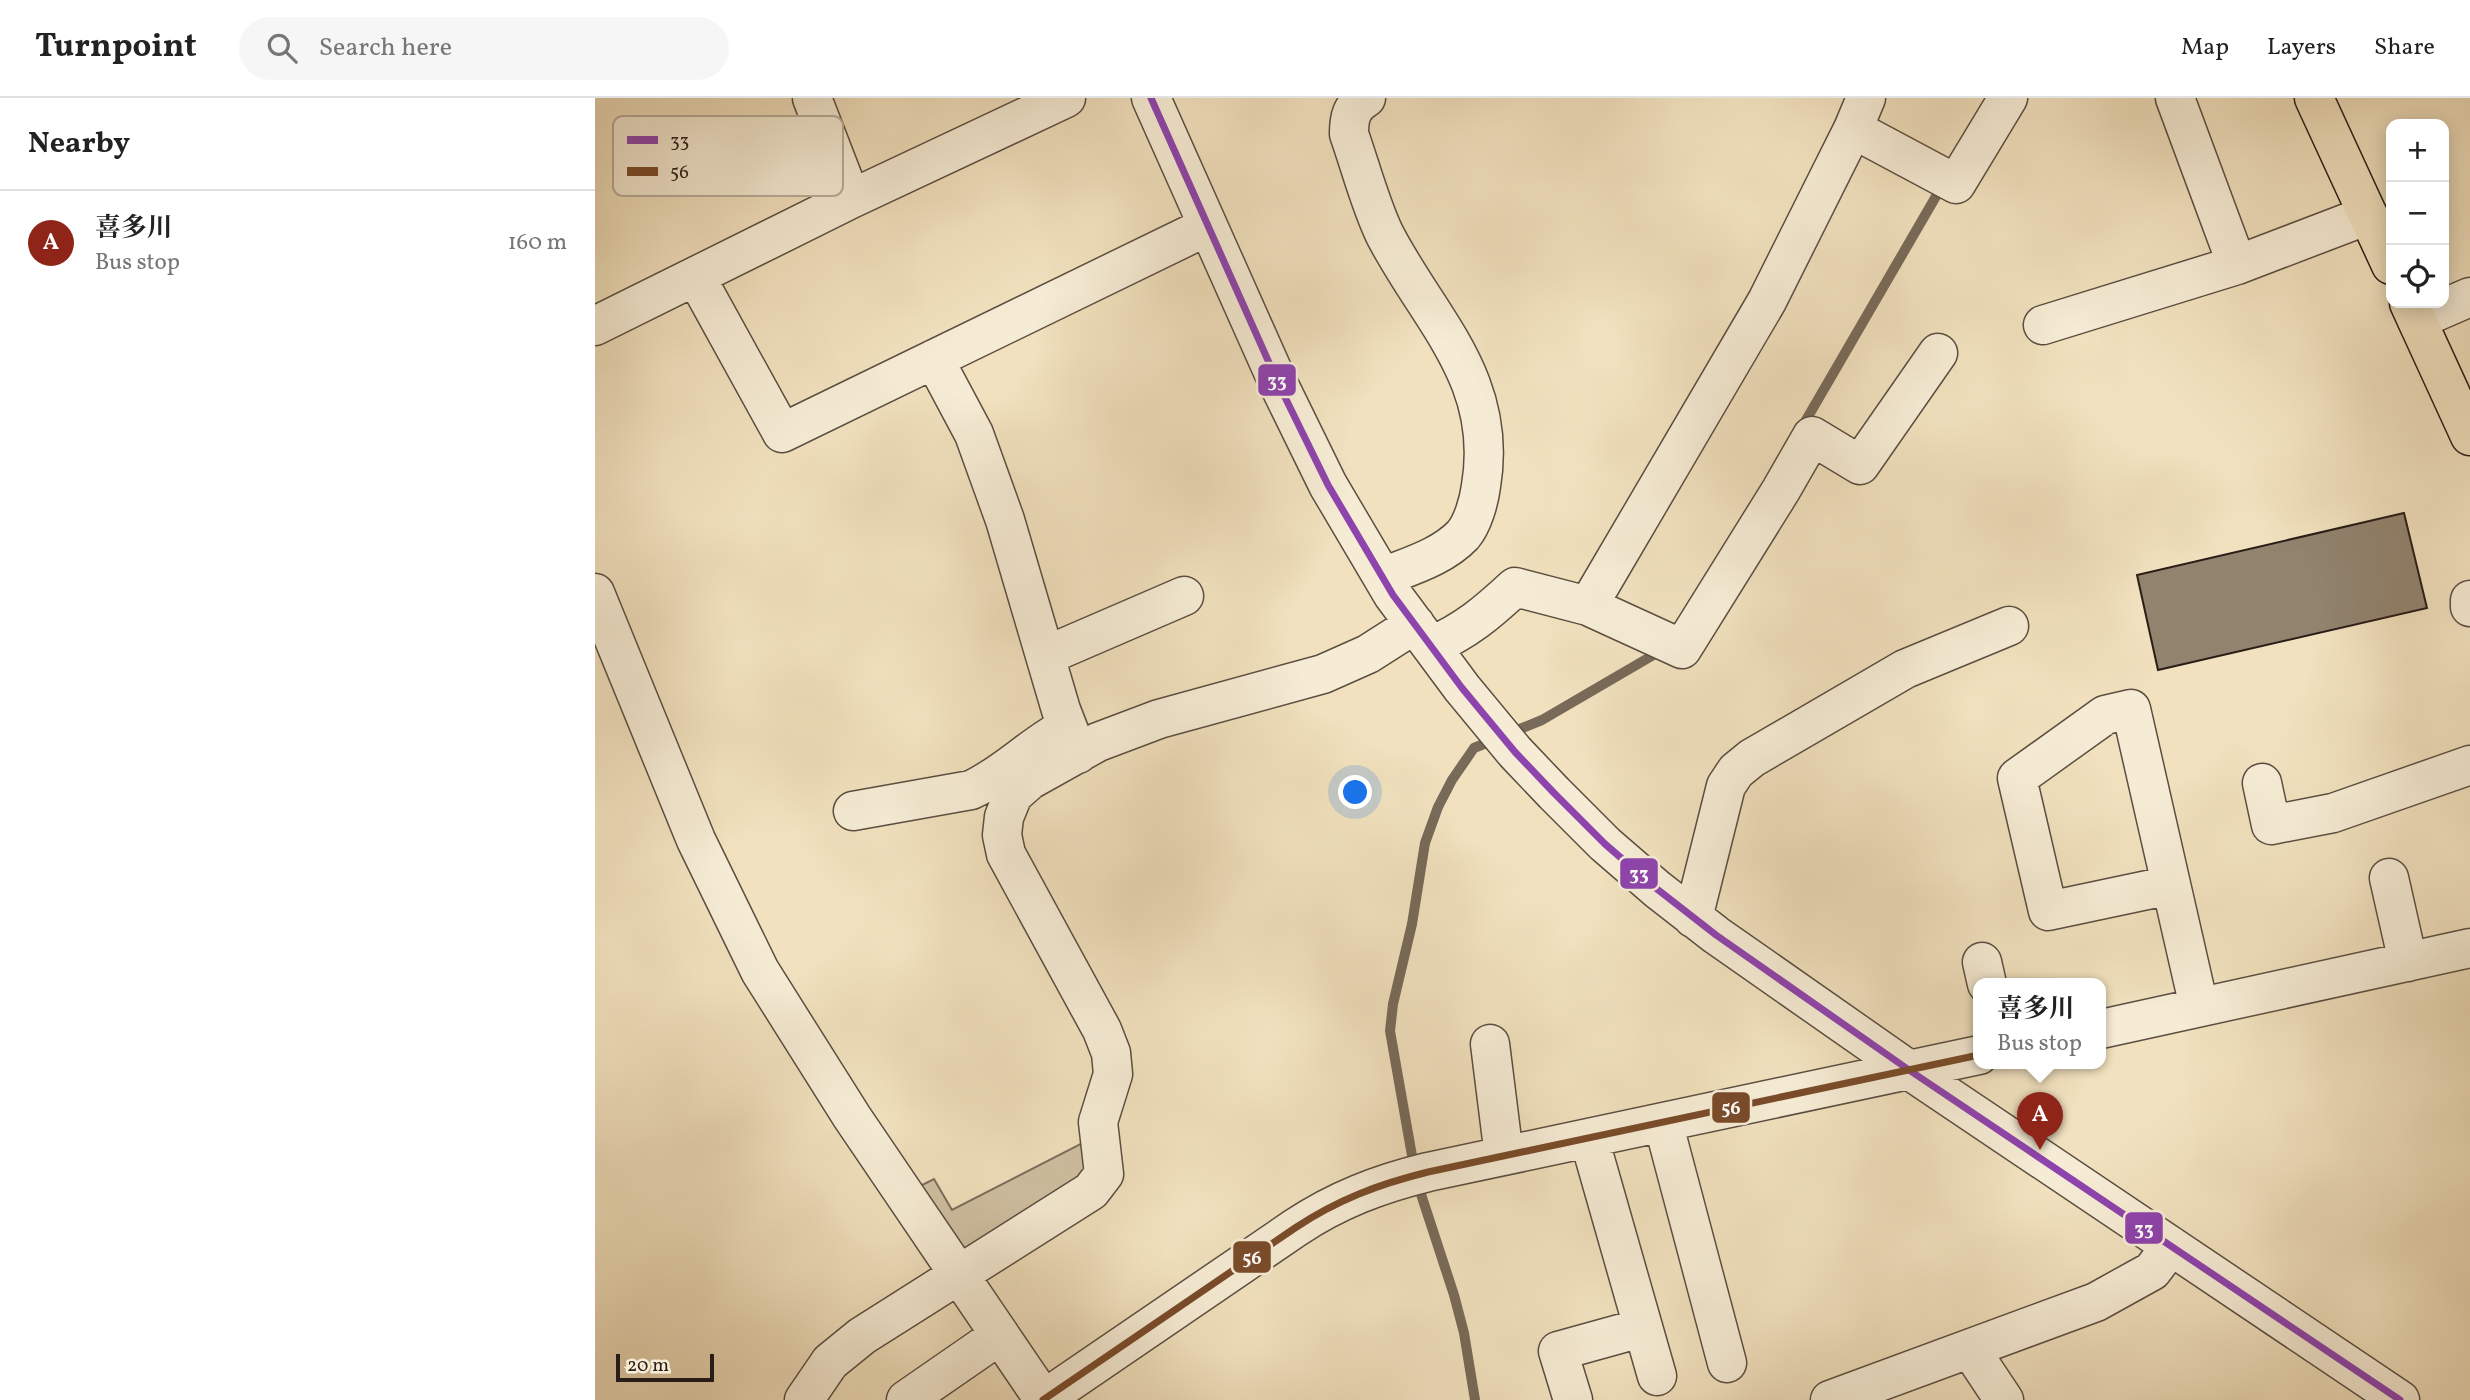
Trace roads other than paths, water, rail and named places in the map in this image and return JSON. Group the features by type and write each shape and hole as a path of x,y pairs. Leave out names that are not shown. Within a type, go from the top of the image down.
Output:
{"main road":[{"path":"2314,98 2386,254"},
{"path":"2413,312 2470,436"}],"street":[{"path":"812,98 819,116"},
{"path":"595,326 851,198 1066,98"},
{"path":"1151,98 1279,386 1328,485 1383,577 1423,635 1506,741 1554,793 1605,844 1693,918 1784,984 2400,1400"},
{"path":"1366,98 1358,103 1349,117 1349,134 1384,233 1456,350 1475,390 1483,432 1483,472 1478,502 1464,534 1436,554 1383,577"},
{"path":"1588,606 1767,301 1860,114 1957,184 2008,98"},
{"path":"2175,98 2237,265"},
{"path":"843,177 851,198"},
{"path":"2043,325 2237,265 2368,215"},
{"path":"697,277 782,433 1208,226"},
{"path":"2413,312 2470,297"},
{"path":"853,811 971,790 1019,773 1072,741 1098,742 1159,719 1323,674 1368,654 1423,635 1458,634 1476,622 1515,587 1588,606 1682,649 1812,436 1860,465 1938,353"},
{"path":"934,359 974,434 1005,520 1072,741"},
{"path":"595,593 696,840 760,971 852,1117 1043,1400 1323,1209 1355,1194 1416,1175 1973,1056"},
{"path":"1045,656 1184,596"},
{"path":"2470,600 2470,607"},
{"path":"1693,918 1726,786 1736,771 1752,758 1905,669 2009,626"},
{"path":"2171,885 2048,911 2017,778 2105,715 2130,709 2171,885 2199,1007"},
{"path":"2262,783 2271,825 2333,813 2470,765"},
{"path":"804,1400 830,1362 862,1336 1091,1191 1104,1174 1098,1122 1113,1074 1111,1053 1102,1030 1006,854 1002,835 1004,817 1019,773"},
{"path":"2389,878 2408,962"},
{"path":"2106,1027 2470,948"},
{"path":"1490,1044 1504,1156"},
{"path":"1663,1122 1727,1363"},
{"path":"1589,1138 1641,1328 1657,1376"},
{"path":"1830,1400 1890,1390 1969,1349 2096,1302 2153,1271 2171,1246"},
{"path":"1573,1400 1558,1351 1641,1328"},
{"path":"906,1400 1000,1335"},
{"path":"1969,1349 2004,1400"}],"waterway":[{"path":"1802,427 1942,186"},
{"path":"1510,733 1542,720 1662,650"},
{"path":"1414,1167 1390,1031 1393,1004 1412,924 1425,843 1438,807 1452,780 1474,748 1496,739"},
{"path":"1417,1182 1454,1295 1464,1333 1475,1400"}],"place":[{"name":"喜多川","path":"2040,1150"}]}
